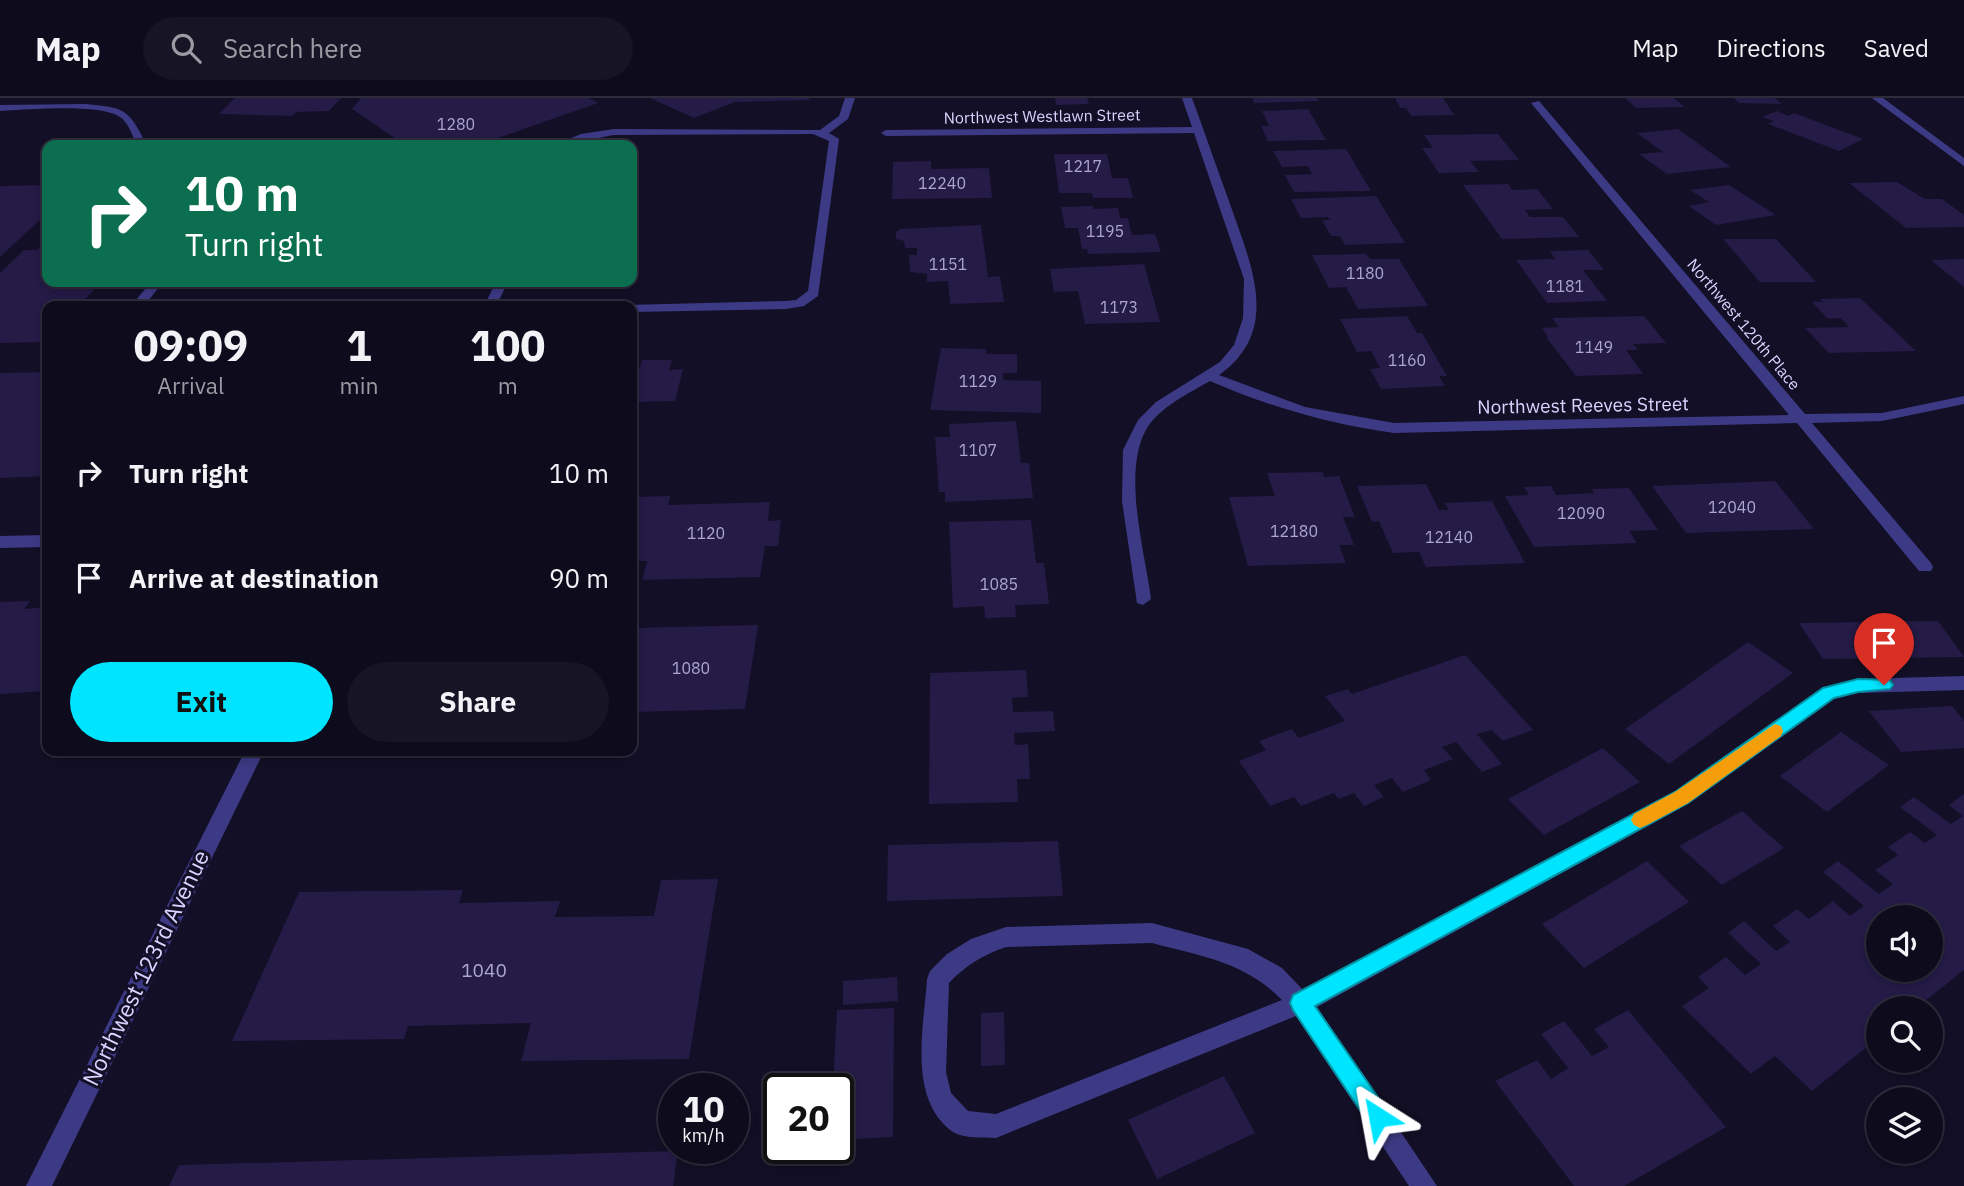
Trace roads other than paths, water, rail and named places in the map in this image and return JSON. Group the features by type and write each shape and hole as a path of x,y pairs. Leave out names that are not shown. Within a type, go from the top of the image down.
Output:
{"street":[{"path":"824,132 845,117 850,98"},
{"path":"1143,599 1128,479 1129,452 1139,427 1156,408 1230,361 1245,340 1252,306 1250,279 1187,98"},
{"path":"1877,98 1964,163"},
{"name":"Northwest 120th Place","path":"1536,103 1925,567"},
{"path":"0,108 86,107 115,111 125,116 139,140"},
{"name":"Northwest Westlawn Street","path":"886,133 1198,130"},
{"path":"575,140 614,132 824,132 834,138 814,293 810,298 786,305 637,308"},
{"path":"141,301 153,287"},
{"name":"Northwest Reeves Street","path":"1210,376 1269,402 1316,416 1394,428 1882,417 1964,400"},
{"path":"0,542 42,541"},
{"path":"1424,1186 1301,1003 1274,976 1240,956 1152,933 1006,936 979,946 955,961 938,979 934,1072 940,1099 962,1123 996,1126 1301,1003 1681,798 1829,693 1858,686 1964,683"},
{"name":"Northwest 123rd Avenue","path":"38,1186 252,756"}]}
